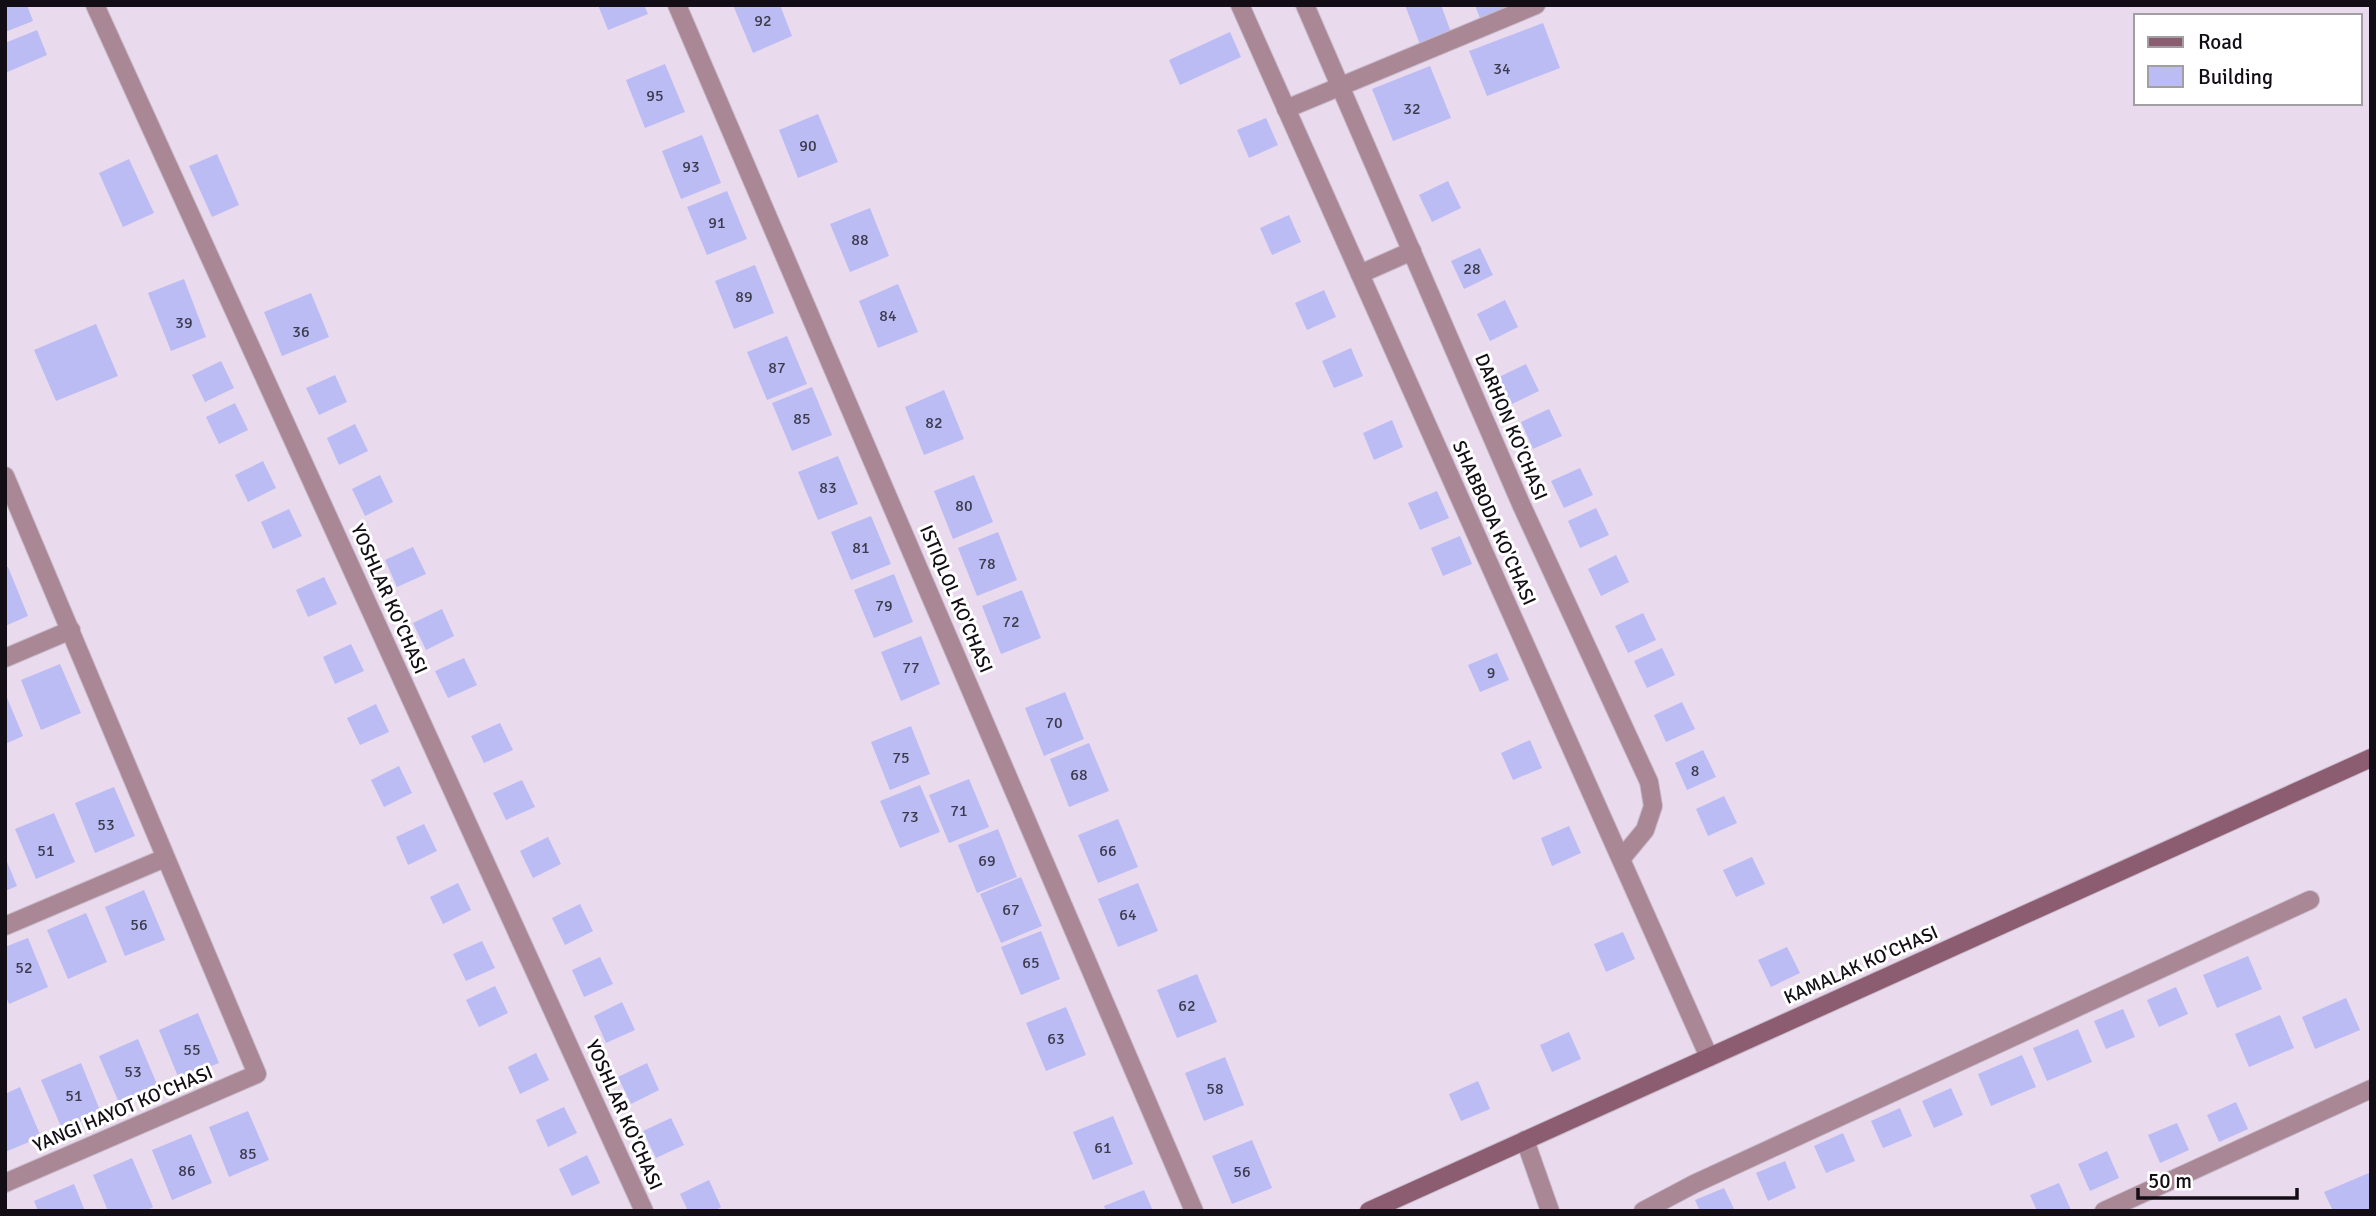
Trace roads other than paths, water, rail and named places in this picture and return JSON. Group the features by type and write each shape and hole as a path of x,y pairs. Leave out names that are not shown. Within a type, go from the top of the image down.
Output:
{"main road":[{"name":"KAMALAK KO'CHASI","path":"1369,1211 2371,758"}],"street":[{"name":"YOSHLAR KO'CHASI","path":"95,5 644,1211"},
{"name":"ISTIQLOL KO'CHASI","path":"677,5 1194,1211"},
{"name":"SHABBODA KO'CHASI","path":"1240,5 1709,1057"},
{"name":"DARHON KO'CHASI","path":"1305,5 1521,504 1649,782 1653,806 1645,830 1620,859"},
{"path":"1286,109 1536,5"},
{"path":"1360,274 1412,251"},
{"path":"5,476 165,858 5,926"},
{"path":"5,658 71,630"},
{"name":"YANGI HAYOT KO'CHASI","path":"5,1183 257,1074 165,858"},
{"path":"1643,1211 1694,1184 2310,900"},
{"path":"2104,1211 2371,1089"},
{"path":"1525,1140 1550,1211"}]}
